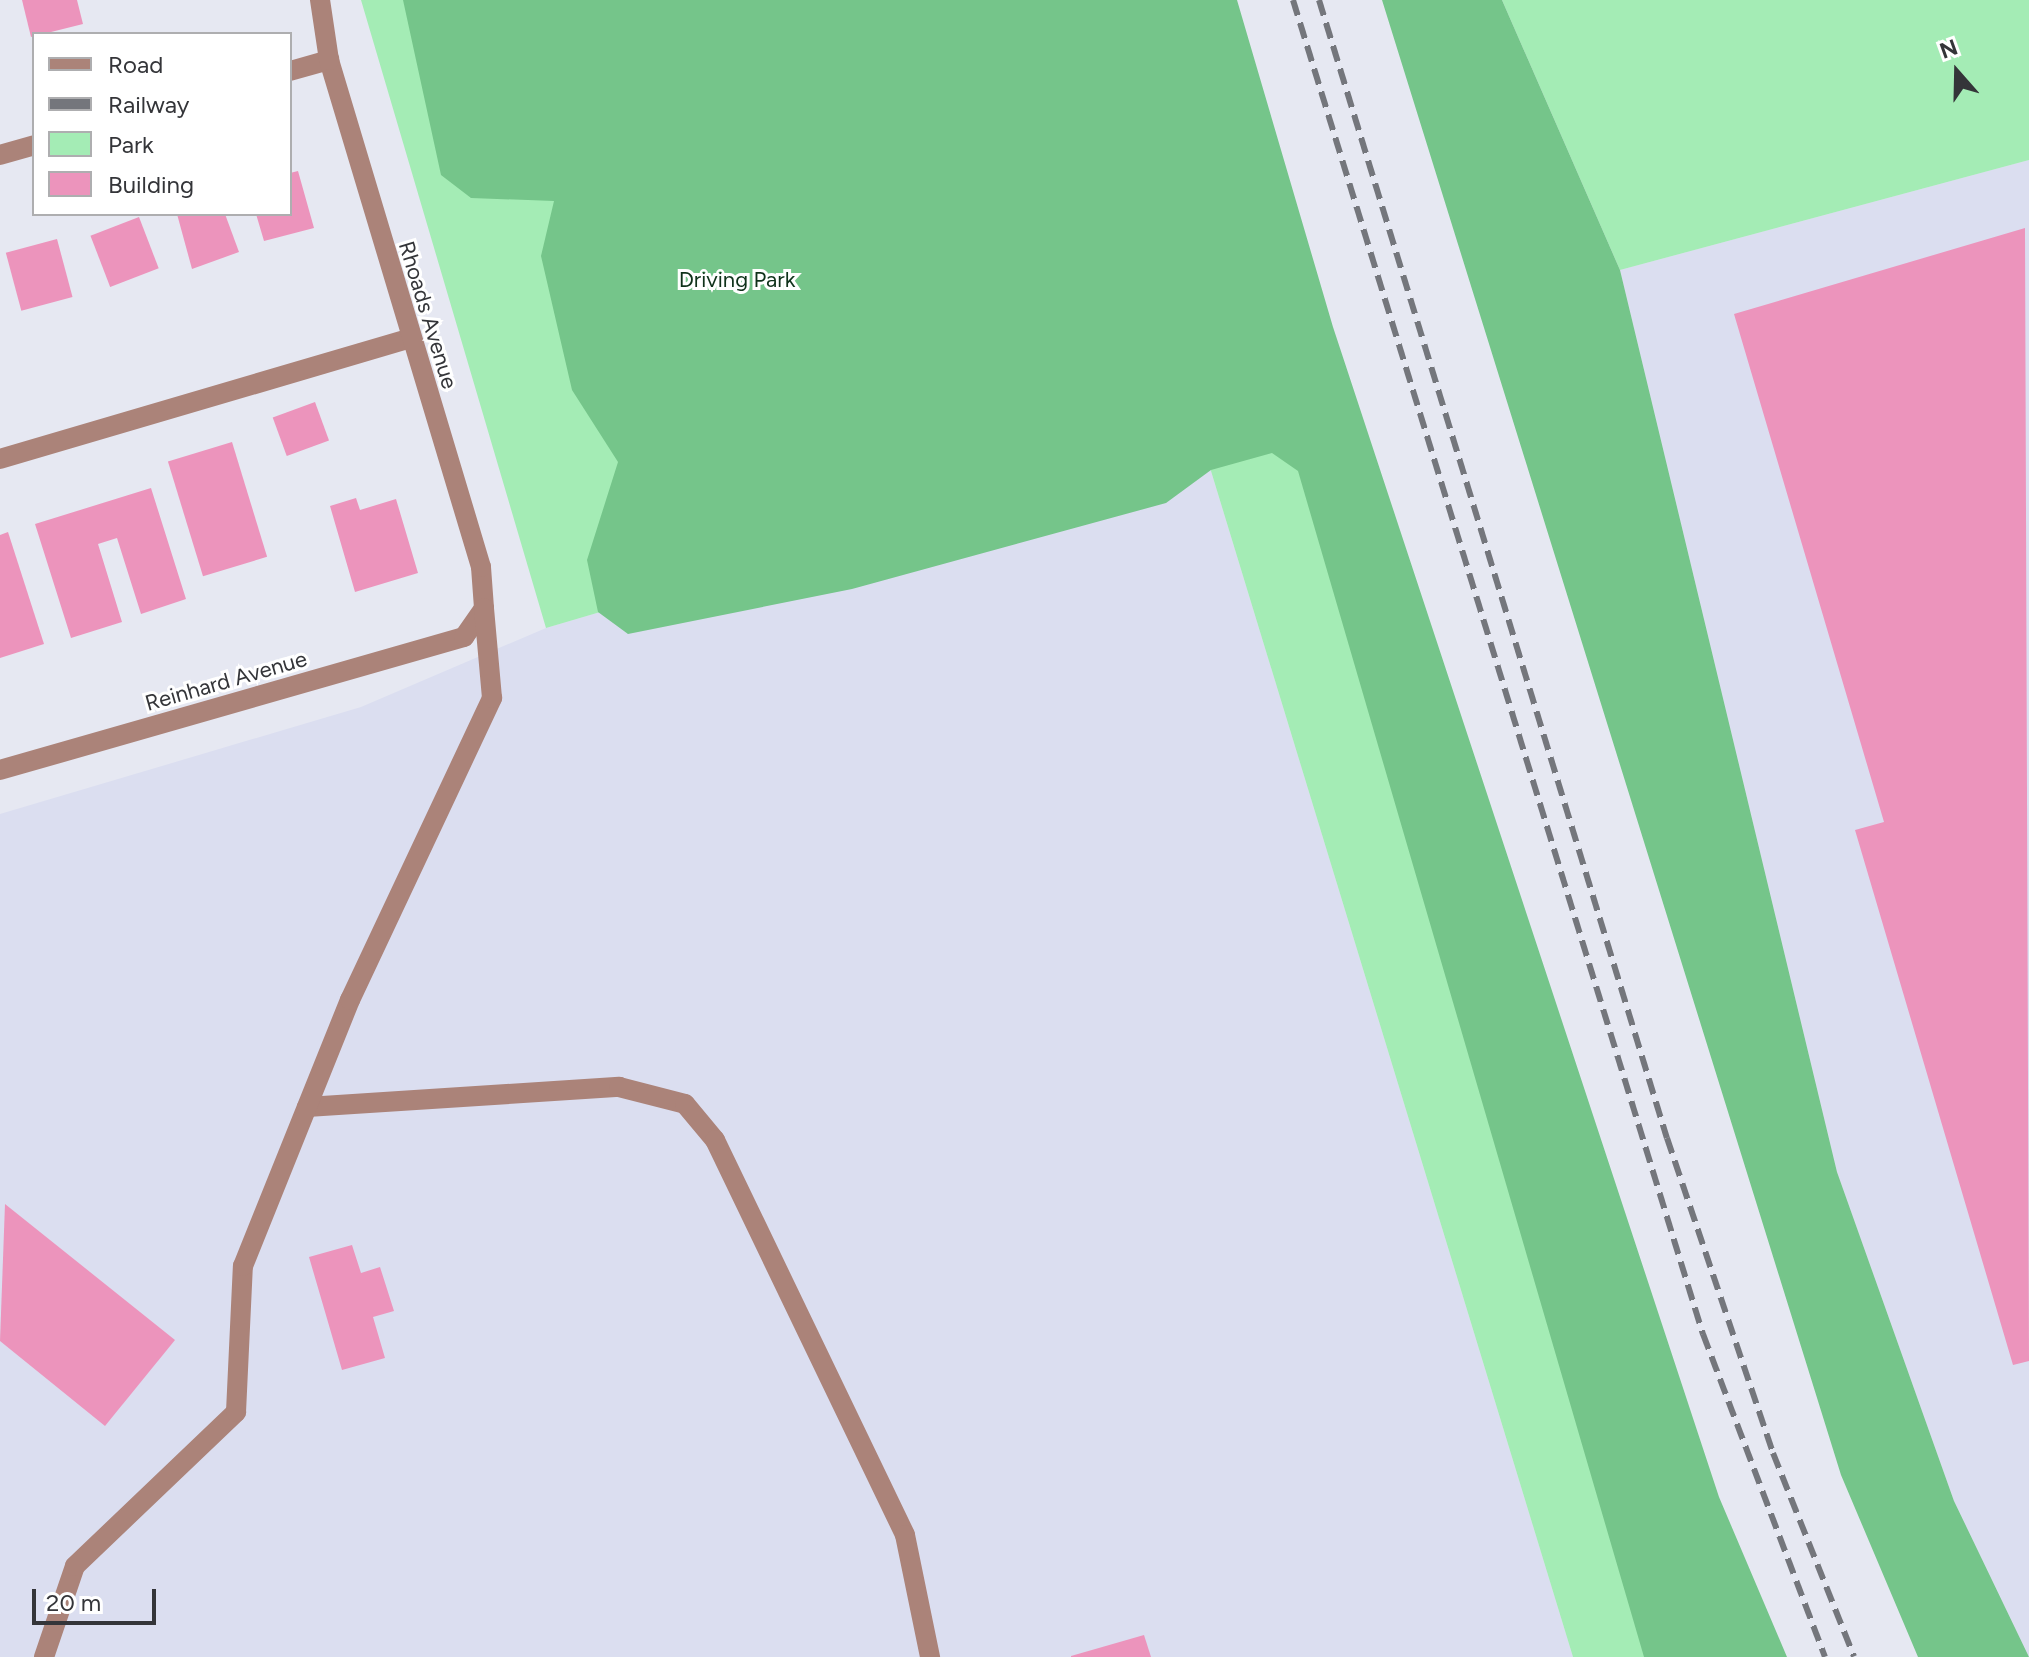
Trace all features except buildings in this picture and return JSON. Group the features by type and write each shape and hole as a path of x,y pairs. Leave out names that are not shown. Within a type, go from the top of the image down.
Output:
{"street":[{"name":"Rhoads Avenue","path":"44,1657 75,1566 236,1412 243,1266 307,1107 492,698 481,567 408,339 329,60 320,0"},
{"path":"292,70 329,60"},
{"path":"0,155 32,146"},
{"path":"0,459 408,339"},
{"name":"Reinhard Avenue","path":"0,770 464,637 484,608"},
{"path":"307,1107 619,1087 685,1104 715,1140 905,1535 930,1657"}],"shaded area":[{"path":"2029,160 2029,1657 1954,1501 1837,1172 1620,270"},
{"path":"1200,435 1573,1657 0,1657 0,814 361,707 546,628"}],"green space":[{"name":"Driving Park","path":"361,0 1175,0 1679,1657 1573,1657 1200,435 546,628"},
{"name":"Driving Park","path":"403,0 1237,0 1333,327 1719,1497 1787,1657 1644,1657 1298,471 1272,453 1211,470 1166,503 852,589 628,634 598,612 587,560 618,462 572,390 541,256 554,201 471,198 441,175"},
{"path":"1382,0 1502,0 1620,270 1837,1172 1954,1501 2029,1657 1918,1657 1841,1475"},
{"path":"1502,0 2029,0 2029,160 1620,270"}],"railway":[{"path":"1293,0 1703,1334 1825,1657"},
{"path":"1319,0 1667,1138 1773,1453 1854,1657"}]}
